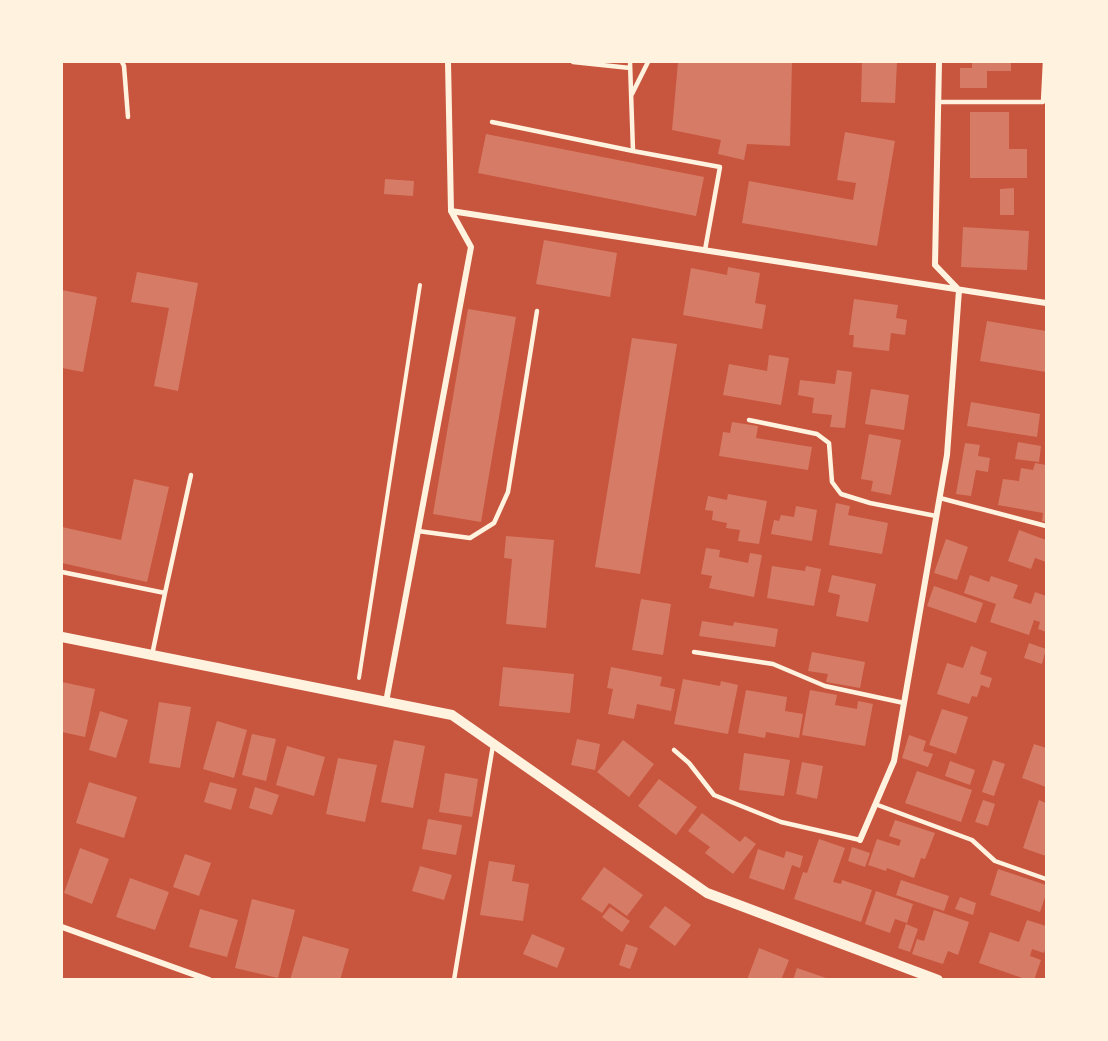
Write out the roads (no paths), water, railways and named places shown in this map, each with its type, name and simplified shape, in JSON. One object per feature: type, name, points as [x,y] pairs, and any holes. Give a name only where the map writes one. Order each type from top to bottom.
[{"type":"street","points":[[386,702],[471,247],[451,211],[448,62]]},
{"type":"street","points":[[860,840],[894,761],[947,455],[959,290],[935,266],[939,62]]},
{"type":"street","points":[[451,211],[1047,303]]},
{"type":"street","points":[[62,637],[452,715],[707,893],[938,980]]},
{"type":"street","points":[[62,927],[208,980]]},
{"type":"lane","points":[[122,62],[128,117]]},
{"type":"lane","points":[[573,62],[630,68]]},
{"type":"lane","points":[[630,62],[633,151]]},
{"type":"lane","points":[[631,96],[648,62]]},
{"type":"lane","points":[[938,102],[1045,102],[1045,62]]},
{"type":"lane","points":[[492,122],[720,167],[705,250]]},
{"type":"lane","points":[[418,531],[470,538],[494,523],[508,492],[537,311]]},
{"type":"lane","points":[[749,420],[817,434],[829,443],[832,482],[841,494],[870,503],[936,516]]},
{"type":"lane","points":[[152,655],[191,475]]},
{"type":"lane","points":[[940,498],[1047,526]]},
{"type":"lane","points":[[62,572],[165,593]]},
{"type":"lane","points":[[694,652],[773,664],[825,686],[904,703]]},
{"type":"lane","points":[[454,980],[493,744]]},
{"type":"lane","points":[[674,750],[689,763],[714,795],[781,822],[860,840]]},
{"type":"lane","points":[[875,804],[972,840],[995,861],[1047,879]]}]
